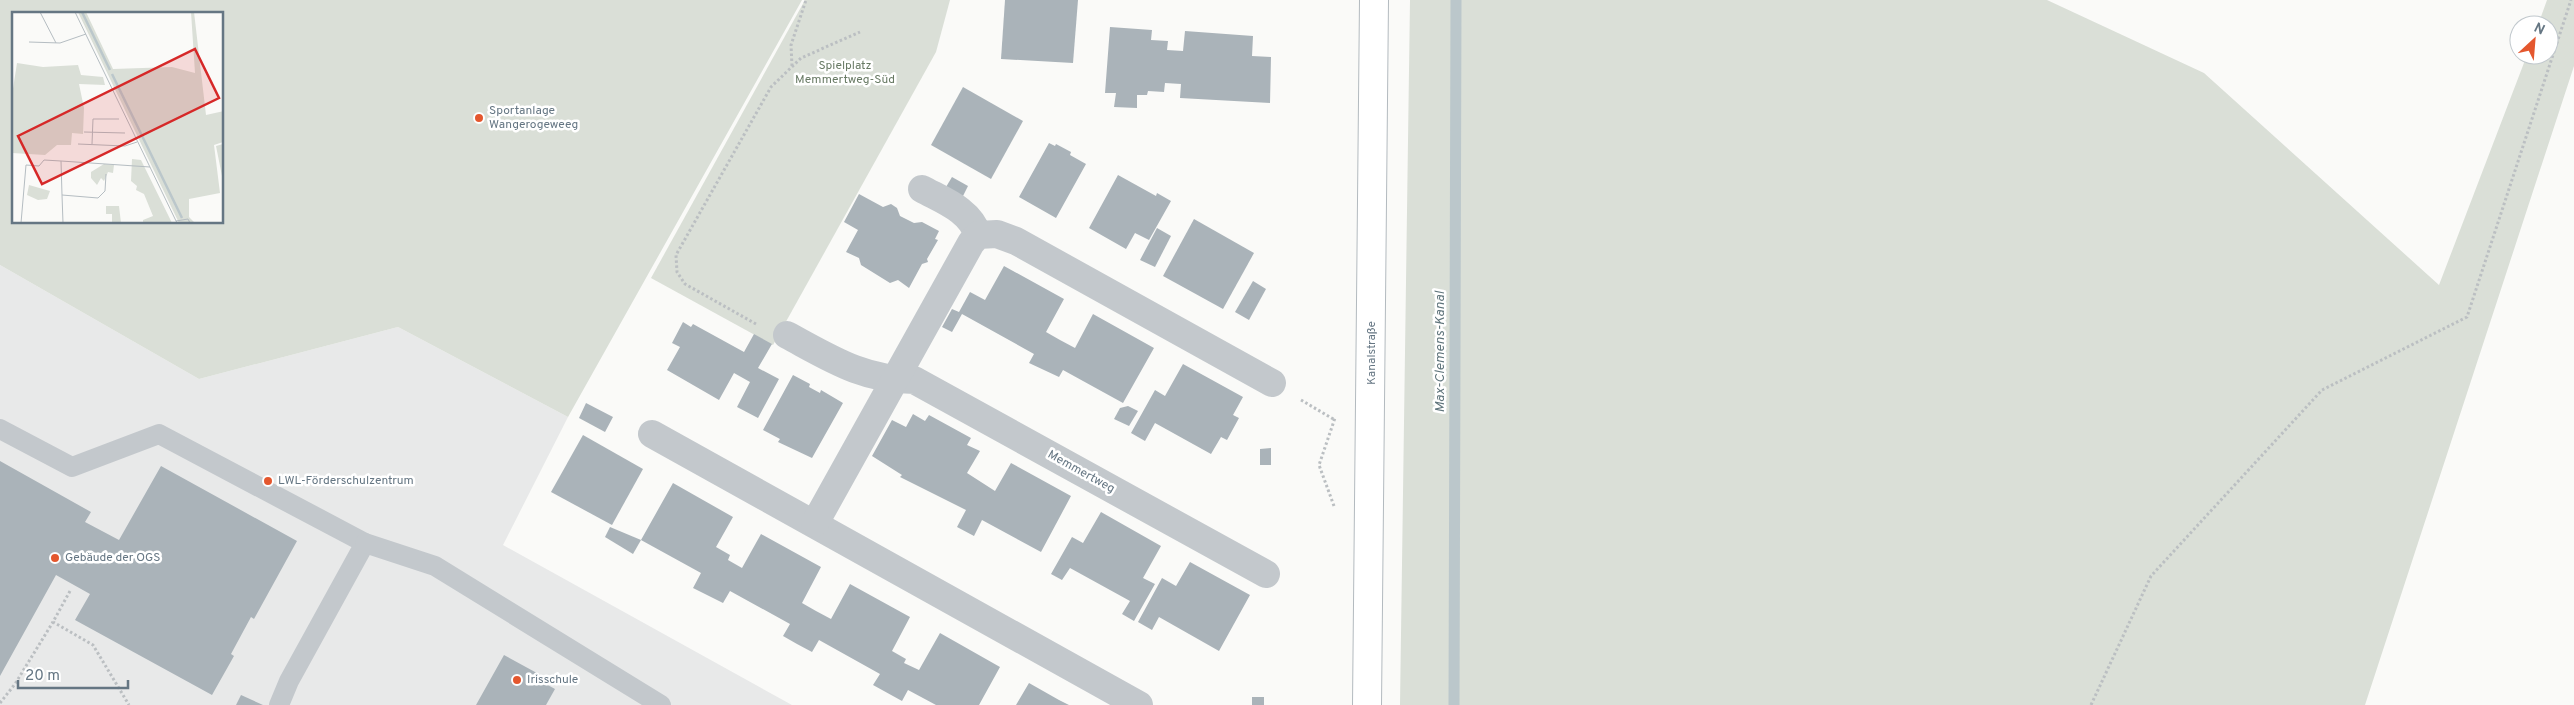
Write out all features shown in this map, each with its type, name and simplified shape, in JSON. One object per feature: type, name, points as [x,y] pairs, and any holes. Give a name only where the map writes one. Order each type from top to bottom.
[{"type":"main road","name":"Kanalstraße","points":[[1367,705],[1374,0]]},
{"type":"street","points":[[922,189],[964,212],[974,222],[978,235]]},
{"type":"street","points":[[815,523],[971,243],[978,235],[997,234],[1016,241],[1272,383]]},
{"type":"street","name":"Memmertweg","points":[[787,335],[850,369],[895,380],[914,380],[1266,574]]},
{"type":"street","points":[[652,434],[1139,705]]},
{"type":"lane","points":[[0,429],[72,467],[159,434],[365,543],[435,566],[661,705]]},
{"type":"lane","points":[[279,705],[289,681],[365,543]]},
{"type":"path","points":[[792,66],[791,44],[806,0]]},
{"type":"path","points":[[2091,705],[2151,576],[2322,390],[2467,317],[2571,0]]},
{"type":"path","points":[[787,335],[769,331],[685,284],[677,272],[676,255],[771,87],[801,58],[860,32]]},
{"type":"path","points":[[1272,383],[1335,420]]},
{"type":"path","points":[[0,703],[15,684],[70,591]]},
{"type":"path","points":[[53,622],[93,645],[129,705]]},
{"type":"shaded area","name":"LWL-Förderschulzentrum","points":[[0,265],[199,379],[398,327],[568,417],[503,545],[792,705],[0,705]]},
{"type":"green space","name":"Sportanlage Wangerogeweeg","points":[[0,0],[802,0],[568,417],[398,327],[199,379],[0,265]]},
{"type":"green space","name":"Spielplatz Memmertweg-Süd","points":[[805,0],[950,0],[936,52],[773,345],[651,278]]},
{"type":"green space","points":[[1410,0],[2047,0],[2204,73],[2439,285],[2523,65],[2559,65],[2559,15],[2542,15],[2547,0],[2574,0],[2574,66],[2365,705],[1400,705]]},
{"type":"building","points":[[1005,0],[1078,0],[1073,63],[1001,59]]},
{"type":"building","points":[[1110,27],[1152,30],[1151,40],[1168,41],[1167,50],[1183,51],[1185,31],[1253,36],[1252,56],[1271,57],[1270,103],[1180,98],[1181,84],[1165,83],[1164,92],[1148,91],[1147,95],[1137,95],[1137,108],[1114,107],[1116,93],[1105,93]]},
{"type":"building","points":[[963,87],[1023,121],[991,179],[931,145]]},
{"type":"building","points":[[1049,143],[1055,146],[1056,144],[1071,152],[1070,155],[1086,164],[1056,218],[1019,197]]},
{"type":"building","points":[[1118,175],[1156,196],[1157,193],[1171,201],[1149,240],[1135,233],[1126,249],[1089,228]]},
{"type":"building","points":[[952,177],[968,186],[960,202],[943,192]]},
{"type":"building","points":[[859,194],[883,207],[891,204],[897,208],[900,216],[914,223],[922,222],[939,231],[935,239],[938,240],[927,259],[928,262],[922,264],[909,288],[898,280],[890,283],[861,265],[859,258],[846,252],[858,230],[844,222]]},
{"type":"building","points":[[1194,219],[1254,253],[1223,309],[1163,276]]},
{"type":"building","points":[[1157,228],[1171,236],[1155,267],[1140,260]]},
{"type":"building","points":[[1004,266],[1064,299],[1046,332],[1060,340],[1075,348],[1093,314],[1154,348],[1123,403],[1063,370],[1059,377],[1029,363],[1034,354],[962,314],[952,332],[942,327],[952,309],[959,312],[970,292],[985,300]]},
{"type":"building","points":[[1253,281],[1266,289],[1249,320],[1235,312]]},
{"type":"building","points":[[683,322],[691,327],[693,324],[744,352],[754,334],[772,344],[758,368],[779,379],[758,418],[737,407],[750,382],[734,373],[719,400],[667,370],[680,347],[672,343]]},
{"type":"building","points":[[1183,364],[1243,397],[1233,415],[1239,418],[1227,440],[1221,437],[1211,454],[1155,423],[1145,441],[1131,433],[1155,390],[1165,396]]},
{"type":"building","points":[[793,375],[810,384],[809,387],[820,393],[821,390],[843,403],[812,458],[778,442],[780,439],[763,430]]},
{"type":"building","points":[[586,403],[613,417],[605,432],[579,418]]},
{"type":"building","points":[[1128,406],[1138,411],[1129,426],[1114,419],[1120,408]]},
{"type":"building","points":[[913,414],[925,421],[929,415],[971,438],[967,445],[980,451],[967,473],[995,491],[1011,463],[1071,496],[1041,552],[982,520],[974,536],[957,527],[966,510],[900,477],[902,475],[872,456],[892,420],[906,427]]},
{"type":"building","points":[[583,435],[643,469],[612,525],[551,492]]},
{"type":"building","points":[[1271,448],[1271,465],[1260,465],[1260,449]]},
{"type":"building","points":[[0,461],[91,512],[85,522],[119,540],[161,466],[297,541],[254,619],[251,617],[231,654],[234,656],[212,695],[75,620],[90,594],[56,575],[0,676]]},
{"type":"building","points":[[673,483],[733,517],[716,547],[730,555],[728,560],[742,568],[761,534],[821,567],[802,603],[816,611],[831,619],[850,584],[910,617],[892,651],[906,659],[904,663],[919,670],[940,633],[1000,667],[979,705],[936,705],[908,690],[902,701],[873,685],[880,674],[819,640],[812,652],[797,644],[783,636],[790,624],[730,591],[723,603],[693,588],[701,573],[641,540]]},
{"type":"building","points":[[1101,512],[1161,546],[1143,578],[1155,584],[1134,621],[1122,614],[1130,601],[1070,568],[1062,580],[1051,574],[1072,537],[1083,543]]},
{"type":"building","points":[[610,527],[641,540],[633,554],[605,537]]},
{"type":"building","points":[[1190,562],[1250,595],[1219,651],[1159,617],[1152,630],[1138,622],[1162,578],[1176,586]]},
{"type":"building","name":"Irisschule","points":[[504,655],[546,678],[544,683],[555,689],[546,705],[476,705]]},
{"type":"building","points":[[1029,683],[1059,700],[1069,705],[1016,705]]},
{"type":"building","points":[[241,695],[263,705],[236,705]]},
{"type":"building","points":[[1252,697],[1264,697],[1264,705],[1252,705]]},
{"type":"waterway","name":"Max-Clemens-Kanal","points":[[1454,705],[1456,0]]},
{"type":"place","name":"Sportanlage Wangerogeweeg","points":[[479,118]]},
{"type":"place","name":"LWL-Förderschulzentrum","points":[[268,481]]},
{"type":"place","name":"Gebäude der OGS","points":[[55,558]]},
{"type":"place","name":"Irisschule","points":[[517,680]]}]
